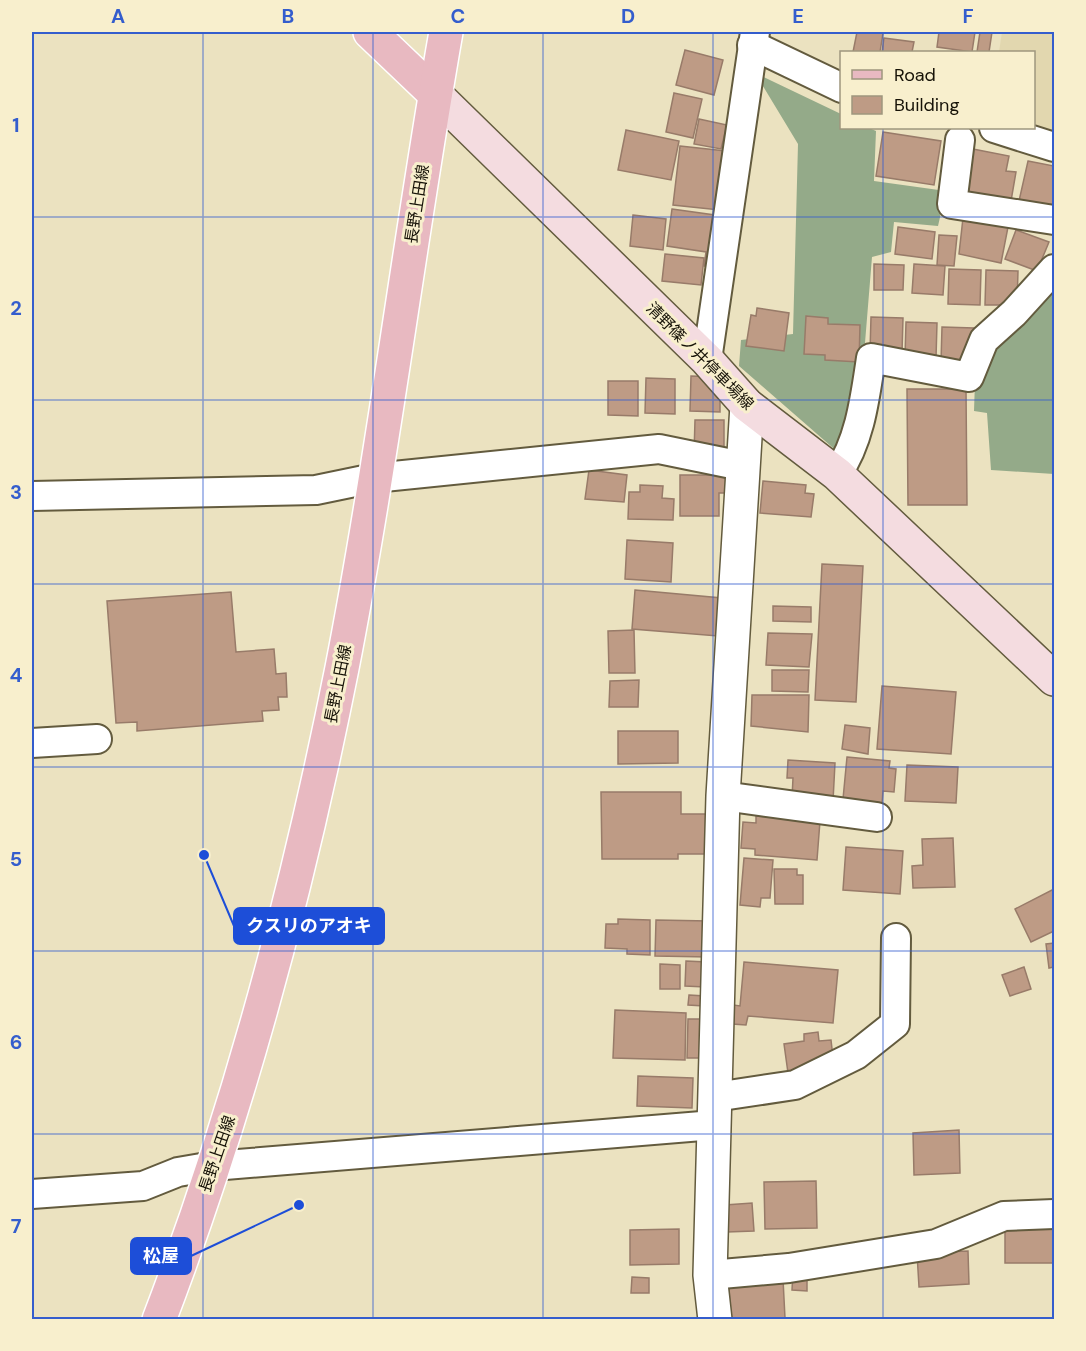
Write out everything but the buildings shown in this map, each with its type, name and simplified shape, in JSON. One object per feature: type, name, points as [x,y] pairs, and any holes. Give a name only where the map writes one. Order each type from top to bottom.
[{"type":"main road","points":[[370,32],[435,94]]},
{"type":"main road","name":"長野上田線","points":[[159,1320],[237,1094],[295,883],[342,666],[446,32]]},
{"type":"main road","name":"清野篠ノ井停車場線","points":[[435,94],[707,360],[747,405],[837,474],[1054,679]]},
{"type":"street","points":[[707,360],[754,38],[840,87]]},
{"type":"street","points":[[997,129],[1054,147]]},
{"type":"street","points":[[960,140],[952,204],[1054,220]]},
{"type":"street","points":[[837,474],[848,458],[864,404],[871,358],[969,377],[984,340],[1014,313],[1054,269]]},
{"type":"street","points":[[715,1320],[710,1275],[723,796],[747,405]]},
{"type":"street","points":[[32,496],[316,490],[374,478],[659,449],[742,466]]},
{"type":"street","points":[[32,743],[97,739]]},
{"type":"street","points":[[723,796],[877,817]]},
{"type":"street","points":[[32,1194],[143,1186],[178,1172],[213,1166],[714,1111],[795,1085],[856,1055],[895,1024],[896,938]]},
{"type":"street","points":[[710,1275],[789,1268],[936,1244],[1004,1216],[1054,1214]]},
{"type":"shaded area","points":[[1002,32],[1054,32],[1054,137],[1035,128],[1035,51],[999,51]]},
{"type":"green space","points":[[755,73],[840,114],[840,129],[876,131],[874,181],[946,191],[938,226],[894,222],[891,252],[872,257],[864,355],[840,454],[739,366],[741,340],[793,334],[798,144]]},
{"type":"green space","points":[[1054,282],[1054,474],[991,470],[987,413],[974,411],[975,381],[990,344]]},
{"type":"place","name":"クスリのアオキ","points":[[204,855]]},
{"type":"place","name":"松屋","points":[[299,1205]]}]
